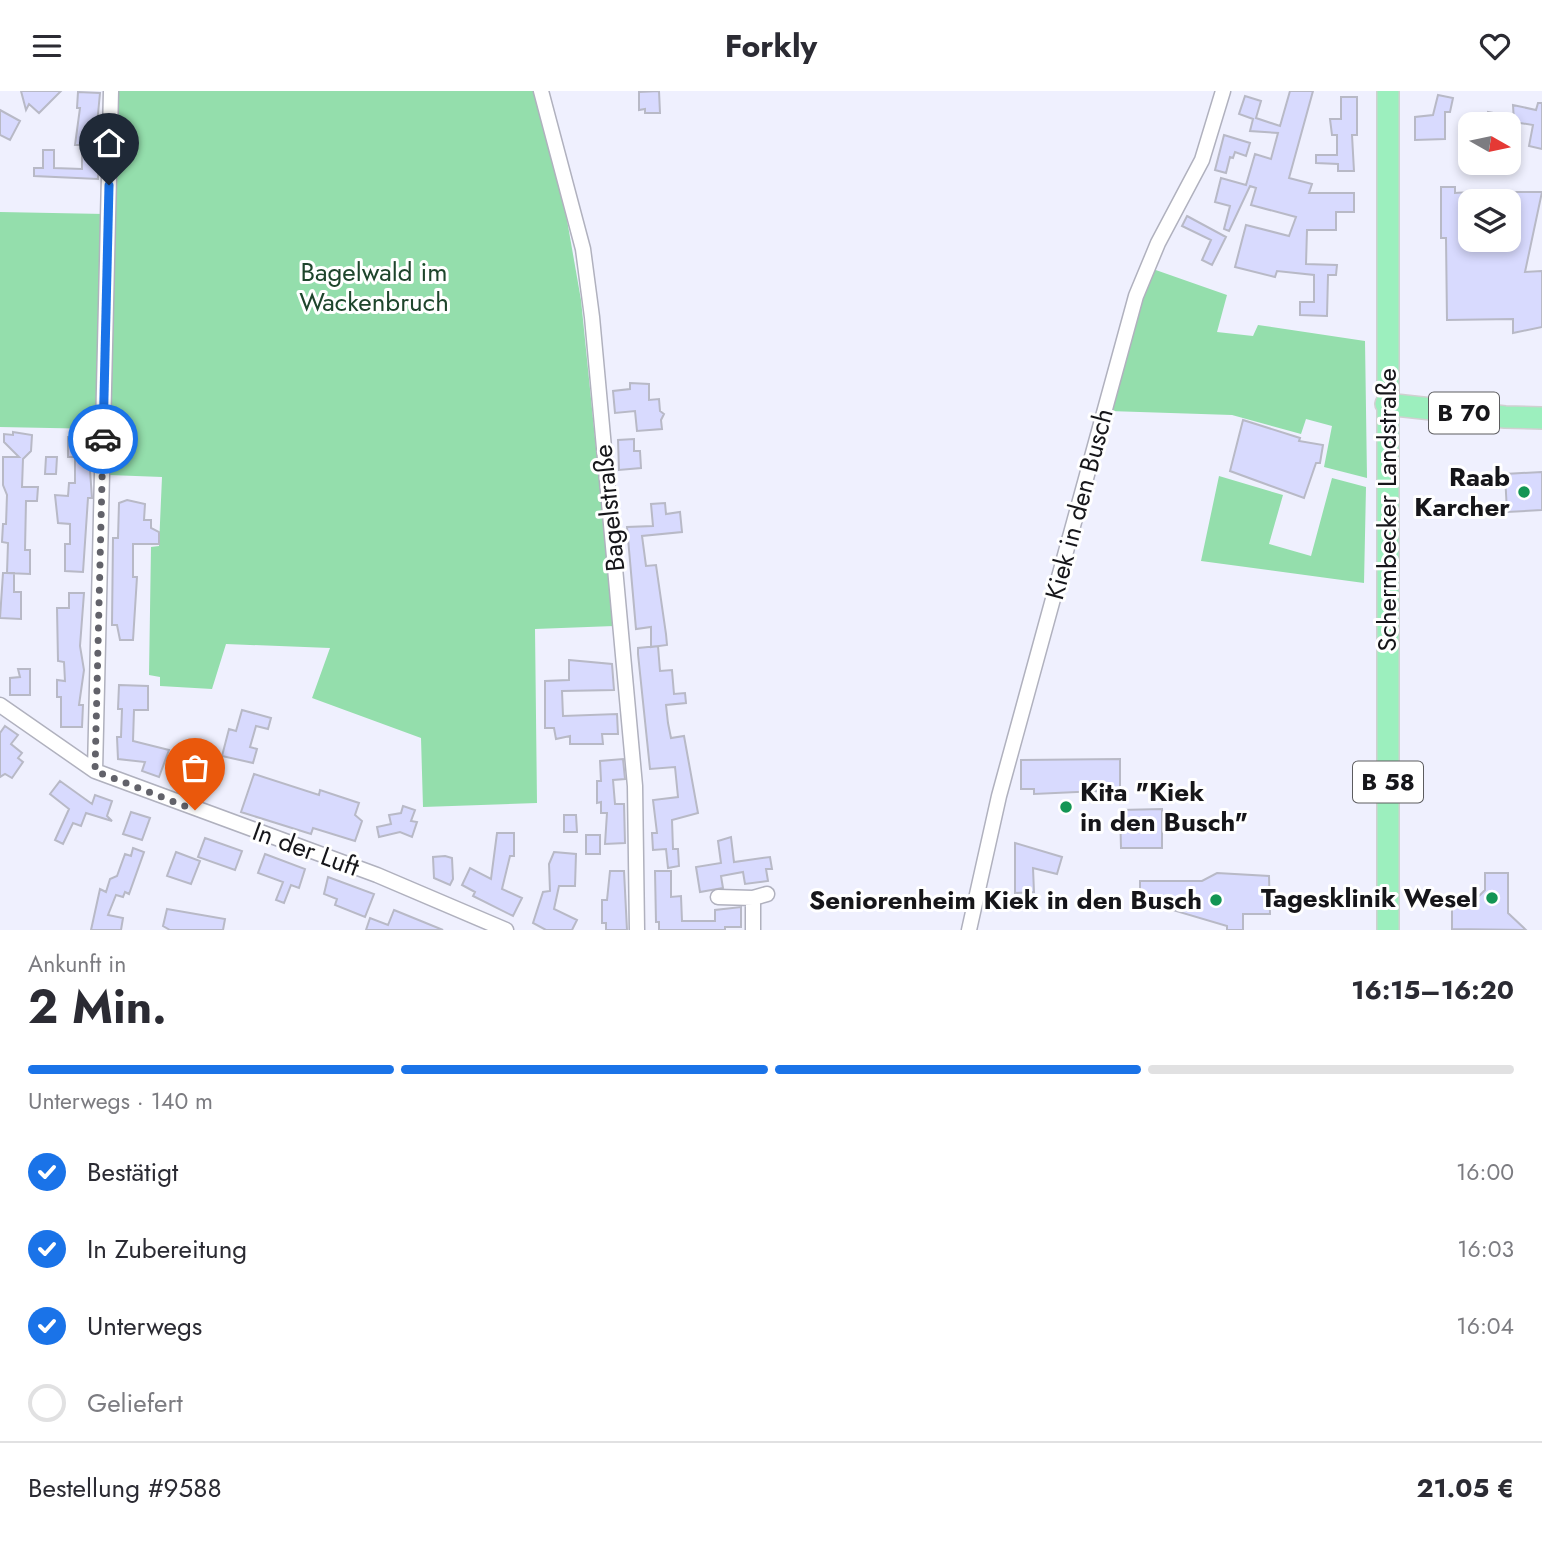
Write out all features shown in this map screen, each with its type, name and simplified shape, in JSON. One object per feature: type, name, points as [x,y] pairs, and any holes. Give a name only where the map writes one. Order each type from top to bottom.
[{"type":"main road","name":"Schermbecker Landstraße","points":[[1388,91],[1388,930]]},
{"type":"main road","name":"B 70","points":[[1386,404],[1505,417],[1542,418]]},
{"type":"street","points":[[95,771],[111,91]]},
{"type":"street","name":"Bagelstraße","points":[[541,91],[583,249],[592,317],[629,703],[635,786],[637,930]]},
{"type":"street","name":"Kiek in den Busch","points":[[969,930],[999,796],[1136,296],[1158,243],[1202,160],[1223,91]]},
{"type":"street","name":"In der Luft","points":[[0,705],[95,771],[377,874],[506,930]]},
{"type":"street","points":[[718,897],[760,896],[753,930]]},
{"type":"green space","name":"Bagelwald im Wackenbruch","points":[[113,91],[535,91],[567,220],[581,300],[614,626],[535,629],[537,803],[423,807],[421,738],[312,698],[330,648],[226,644],[212,689],[160,686],[160,677],[149,675],[151,547],[159,546],[162,477],[109,475]]},
{"type":"green space","points":[[0,212],[105,214],[100,429],[0,427]]},
{"type":"green space","points":[[1150,268],[1227,295],[1217,332],[1253,336],[1258,325],[1365,341],[1367,478],[1324,467],[1332,426],[1306,419],[1301,434],[1232,415],[1109,411]]},
{"type":"green space","points":[[1219,476],[1283,495],[1269,544],[1311,556],[1332,478],[1366,487],[1364,583],[1201,561]]},
{"type":"building","points":[[21,91],[61,91],[39,113],[29,104],[26,110]]},
{"type":"building","points":[[659,91],[660,113],[645,113],[645,109],[639,110],[639,92]]},
{"type":"building","points":[[1290,91],[1313,91],[1289,178],[1312,184],[1309,193],[1354,193],[1354,212],[1336,212],[1336,230],[1307,230],[1306,264],[1337,265],[1336,275],[1328,275],[1327,316],[1300,315],[1300,302],[1314,302],[1314,275],[1277,271],[1275,277],[1235,267],[1246,225],[1289,236],[1296,217],[1251,205],[1256,188],[1250,186],[1229,231],[1224,229],[1230,206],[1215,202],[1221,178],[1246,185],[1255,154],[1271,159],[1278,133],[1250,131],[1253,119],[1239,114],[1245,96],[1261,101],[1256,118],[1280,126]]},
{"type":"building","points":[[78,92],[100,93],[94,156],[99,156],[98,179],[34,176],[34,168],[43,168],[43,150],[54,150],[54,168],[82,169],[82,145],[75,145],[80,108],[77,108]]},
{"type":"building","points":[[1438,95],[1453,98],[1450,112],[1445,112],[1445,139],[1415,140],[1415,117],[1433,115]]},
{"type":"building","points":[[1341,97],[1357,97],[1357,135],[1352,135],[1354,171],[1338,171],[1338,164],[1316,163],[1316,155],[1337,155],[1337,135],[1332,135],[1330,119],[1341,119]]},
{"type":"building","points":[[1538,103],[1542,103],[1542,149],[1529,146],[1533,125],[1521,123],[1521,112],[1513,112],[1513,105],[1536,110]]},
{"type":"building","points":[[0,110],[20,121],[10,140],[0,135]]},
{"type":"building","points":[[1224,135],[1250,143],[1246,156],[1235,152],[1233,158],[1230,157],[1226,173],[1215,170]]},
{"type":"building","points":[[1441,187],[1455,187],[1455,193],[1458,193],[1458,252],[1521,252],[1521,192],[1542,192],[1525,272],[1542,271],[1542,327],[1513,333],[1513,319],[1447,320],[1446,238],[1441,238]]},
{"type":"building","points":[[1187,216],[1226,237],[1212,265],[1202,260],[1211,240],[1182,226]]},
{"type":"building","points":[[630,383],[649,384],[649,400],[659,399],[660,411],[664,414],[661,420],[662,429],[637,431],[635,411],[615,413],[613,391],[630,389]]},
{"type":"building","points":[[1243,420],[1300,438],[1299,441],[1323,445],[1320,463],[1316,463],[1304,498],[1230,471]]},
{"type":"building","points":[[88,430],[93,430],[89,456],[92,498],[88,498],[83,572],[65,571],[65,544],[70,544],[70,524],[58,523],[55,495],[68,496],[69,483],[75,483],[75,457],[68,457],[68,437],[88,438]]},
{"type":"building","points":[[13,432],[32,435],[31,451],[23,459],[22,487],[38,487],[37,501],[26,501],[25,550],[30,550],[30,574],[7,573],[8,543],[2,542],[7,495],[3,485],[3,457],[19,457],[4,442],[4,434],[13,435]]},
{"type":"building","points":[[634,439],[634,451],[640,451],[641,468],[619,470],[618,440]]},
{"type":"building","points":[[46,457],[57,457],[56,474],[45,474]]},
{"type":"building","name":"Raab Karcher","points":[[1542,472],[1542,510],[1507,512],[1505,474]]},
{"type":"building","points":[[127,500],[145,504],[144,520],[151,520],[151,528],[159,532],[159,544],[133,544],[133,577],[137,577],[133,640],[120,640],[117,625],[112,625],[113,538],[118,538],[119,503]]},
{"type":"building","points":[[665,503],[666,514],[680,512],[682,532],[642,536],[646,566],[656,565],[667,645],[651,647],[651,627],[636,629],[627,527],[653,526],[651,504]]},
{"type":"building","points":[[3,573],[14,573],[14,592],[21,592],[21,619],[0,618]]},
{"type":"building","points":[[69,593],[84,593],[80,646],[84,670],[79,705],[83,705],[82,727],[61,727],[61,697],[57,697],[57,680],[65,681],[64,662],[58,661],[57,608],[69,608]]},
{"type":"building","points":[[658,646],[660,671],[672,670],[674,694],[685,693],[686,703],[666,705],[671,738],[684,736],[698,813],[672,820],[673,849],[678,849],[679,866],[668,868],[666,849],[653,850],[652,833],[657,833],[653,800],[678,797],[675,767],[650,769],[638,654],[638,648]]},
{"type":"building","points":[[569,660],[612,664],[614,690],[562,691],[563,716],[617,714],[618,734],[602,734],[603,744],[570,744],[570,736],[556,739],[554,728],[545,728],[545,681],[569,680]]},
{"type":"building","points":[[18,669],[30,669],[30,695],[10,695],[10,678],[20,677]]},
{"type":"building","points":[[119,685],[148,686],[148,710],[134,710],[133,741],[169,750],[159,777],[142,771],[145,762],[118,759],[117,737],[121,737],[122,709],[118,709]]},
{"type":"building","points":[[242,710],[271,718],[268,729],[256,726],[250,747],[257,749],[253,763],[222,756],[229,729],[236,731]]},
{"type":"building","points":[[5,726],[18,735],[11,744],[22,753],[18,758],[23,762],[12,778],[5,774],[0,777],[0,733]]},
{"type":"building","points":[[197,759],[212,764],[199,798],[179,791],[184,776],[190,778]]},
{"type":"building","points":[[623,759],[625,779],[613,780],[615,804],[624,804],[625,843],[605,844],[607,813],[601,813],[601,802],[597,803],[597,781],[601,781],[600,761]]},
{"type":"building","points":[[1120,759],[1120,790],[1034,794],[1034,789],[1021,789],[1021,760]]},
{"type":"building","points":[[254,774],[319,795],[320,790],[359,803],[355,815],[362,821],[355,841],[313,828],[311,834],[241,812]]},
{"type":"building","points":[[60,781],[92,804],[95,795],[112,801],[107,816],[112,821],[86,813],[81,826],[73,823],[63,844],[55,840],[69,809],[50,794]]},
{"type":"building","points":[[403,806],[415,810],[411,821],[417,822],[412,837],[400,832],[379,837],[377,827],[391,824],[389,815],[401,813]]},
{"type":"building","points":[[1162,809],[1162,848],[1121,848],[1120,810]]},
{"type":"building","points":[[131,812],[150,818],[142,840],[123,834]]},
{"type":"building","points":[[564,815],[576,815],[577,832],[564,832]]},
{"type":"building","points":[[497,833],[514,833],[514,856],[510,856],[502,889],[522,898],[513,916],[473,896],[475,892],[462,885],[470,868],[491,879]]},
{"type":"building","points":[[586,835],[600,835],[600,854],[586,854]]},
{"type":"building","points":[[731,837],[734,862],[770,857],[772,869],[766,869],[768,881],[745,884],[743,872],[721,876],[723,888],[700,892],[696,867],[721,863],[718,841]]},
{"type":"building","points":[[205,838],[242,851],[235,870],[198,857]]},
{"type":"building","points":[[1015,843],[1062,857],[1057,874],[1033,868],[1034,892],[1015,893]]},
{"type":"building","points":[[133,848],[144,852],[129,894],[125,892],[123,897],[116,895],[108,915],[123,918],[121,930],[91,930],[100,889],[106,892],[110,879],[117,876],[125,854],[131,856]]},
{"type":"building","points":[[176,852],[200,861],[191,884],[167,876]]},
{"type":"building","points":[[554,852],[576,854],[575,886],[559,886],[554,909],[577,920],[572,930],[546,930],[533,923],[543,892],[550,891],[549,864]]},
{"type":"building","points":[[265,854],[305,869],[299,888],[291,885],[284,903],[276,900],[283,882],[258,873]]},
{"type":"building","points":[[433,857],[452,858],[453,879],[450,885],[434,878]]},
{"type":"building","points":[[610,871],[624,871],[627,930],[606,930],[606,923],[602,923],[602,900],[607,900]]},
{"type":"building","points":[[655,871],[671,871],[671,897],[681,896],[682,921],[715,921],[715,910],[741,907],[741,927],[725,927],[725,930],[659,930],[659,922],[656,922]]},
{"type":"building","name":"Seniorenheim Kiek in den Busch","points":[[1217,873],[1269,876],[1270,914],[1243,914],[1243,930],[1227,930],[1227,926],[1169,909],[1171,905],[1163,902],[1163,897],[1133,897],[1140,890],[1140,881],[1202,881]]},
{"type":"building","name":"Tagesklinik Wesel","points":[[1485,873],[1508,873],[1508,913],[1526,930],[1452,929],[1452,906],[1469,906],[1485,890]]},
{"type":"building","points":[[328,877],[374,894],[365,917],[335,905],[337,899],[324,894]]},
{"type":"building","points":[[167,909],[225,919],[223,930],[170,930],[163,926]]},
{"type":"building","points":[[394,910],[443,930],[366,930],[370,918],[388,925]]},
{"type":"way so far","points":[[103,439],[95,771],[195,810]]},
{"type":"place","name":"Raab Karcher","points":[[1524,492]]},
{"type":"place","name":"Kita \"Kiek in den Busch\"","points":[[1066,807]]},
{"type":"place","name":"Tagesklinik Wesel","points":[[1492,898]]},
{"type":"place","name":"Seniorenheim Kiek in den Busch","points":[[1216,900]]},
{"type":"route","points":[[103,439],[109,185]]}]
